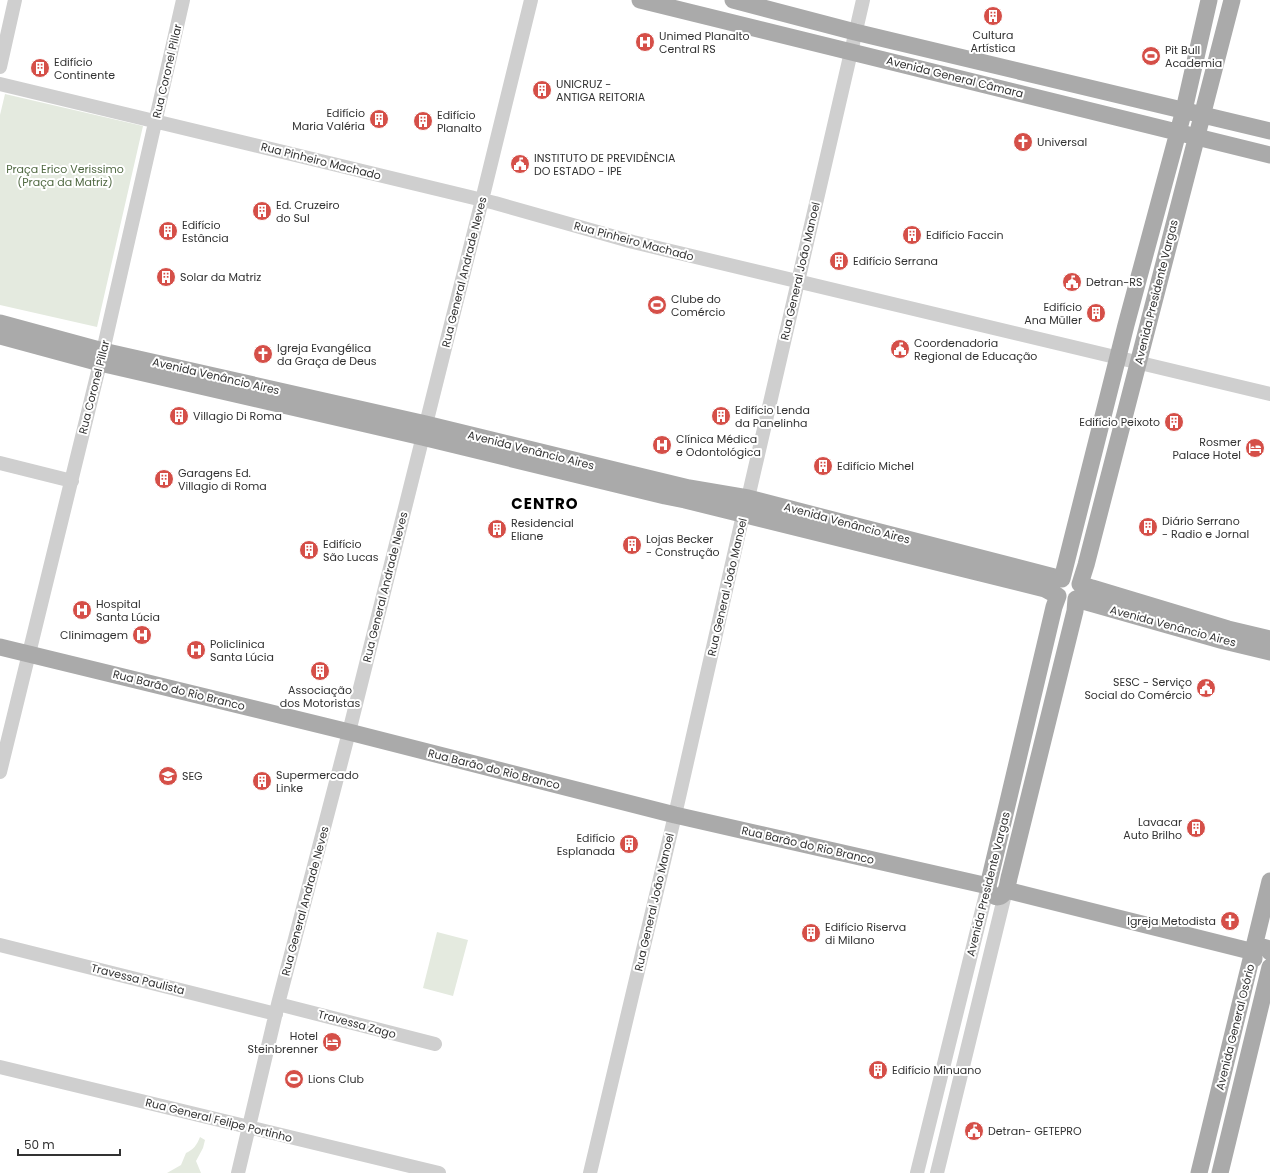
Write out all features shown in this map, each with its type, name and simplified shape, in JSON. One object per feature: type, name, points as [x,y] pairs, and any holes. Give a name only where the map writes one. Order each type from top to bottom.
[{"type":"main road","name":"Avenida General Câmara","points":[[640,0],[1270,154]]},
{"type":"main road","name":"Avenida General Câmara","points":[[733,0],[855,32],[1270,131]]},
{"type":"main road","name":"Avenida Presidente Vargas","points":[[988,886],[1060,587],[1177,131],[1184,110],[1209,0]]},
{"type":"main road","name":"Avenida Presidente Vargas","points":[[1006,890],[1075,611],[1078,591],[1232,0]]},
{"type":"main road","name":"Avenida Venâncio Aires","points":[[0,323],[102,357]]},
{"type":"main road","name":"Avenida Venâncio Aires","points":[[0,336],[102,357],[424,431],[687,494],[743,515],[1045,589],[1060,587]]},
{"type":"main road","name":"Avenida Venâncio Aires","points":[[687,494],[748,498],[801,511],[1060,587]]},
{"type":"main road","points":[[798,528],[801,511]]},
{"type":"main road","name":"Avenida Venâncio Aires","points":[[1060,587],[1065,577],[1076,579],[1078,591],[1226,635],[1270,652]]},
{"type":"main road","name":"Avenida Venâncio Aires","points":[[1226,635],[1270,639]]},
{"type":"main road","name":"Rua Barão do Rio Branco","points":[[0,647],[349,732],[675,815],[988,886],[992,896],[998,897],[1003,895],[1006,890],[1262,952],[1255,960],[1261,963],[1267,962],[1270,959]]},
{"type":"main road","name":"Avenida General Osório","points":[[1199,1173],[1262,952],[1270,881]]},
{"type":"main road","name":"Avenida General Osório","points":[[1220,1173],[1270,967]]},
{"type":"street","points":[[0,67],[15,0]]},
{"type":"street","name":"Rua Coronel Pillar","points":[[0,772],[102,357],[183,0]]},
{"type":"street","name":"Rua General Andrade Neves","points":[[238,1173],[250,1128],[277,1009],[349,732],[531,0]]},
{"type":"street","name":"Rua General João Manoel","points":[[590,1173],[675,815],[863,0]]},
{"type":"street","name":"Rua Pinheiro Machado","points":[[0,84],[155,120],[482,200],[633,242],[1270,394]]},
{"type":"street","points":[[0,463],[72,480]]},
{"type":"street","name":"Avenida Presidente Vargas","points":[[917,1173],[988,886]]},
{"type":"street","name":"Avenida Presidente Vargas","points":[[937,1173],[1006,890]]},
{"type":"street","name":"Travessa Paulista","points":[[0,945],[277,1009]]},
{"type":"street","name":"Travessa Zago","points":[[277,1009],[435,1044]]},
{"type":"street","name":"Rua General Felipe Portinho","points":[[0,1067],[439,1173]]},
{"type":"green space","name":"Praça Erico Verissimo (Praça da Matriz)","points":[[5,94],[143,126],[97,327],[0,305],[0,115]]},
{"type":"green space","points":[[437,932],[468,940],[453,996],[423,988]]},
{"type":"green space","points":[[200,1137],[205,1140],[203,1148],[196,1161],[201,1173],[167,1173],[181,1165],[186,1153],[194,1147]]},
{"type":"place","name":"Cultura Artística","points":[[993,16]]},
{"type":"place","name":"Unimed Planalto Central RS","points":[[645,42]]},
{"type":"place","name":"Pit Bull Academia","points":[[1151,56]]},
{"type":"place","name":"Edifício Continente","points":[[40,68]]},
{"type":"place","name":"UNICRUZ - ANTIGA REITORIA","points":[[542,90]]},
{"type":"place","name":"Edifício Maria Valéria","points":[[379,119]]},
{"type":"place","name":"Edifício Planalto","points":[[423,121]]},
{"type":"place","name":"Universal","points":[[1023,142]]},
{"type":"place","name":"INSTITUTO DE PREVIDÊNCIA DO ESTADO - IPE","points":[[520,164]]},
{"type":"place","name":"Ed. Cruzeiro do Sul","points":[[262,211]]},
{"type":"place","name":"Edifício Estância","points":[[168,231]]},
{"type":"place","name":"Edifício Faccin","points":[[912,235]]},
{"type":"place","name":"Edifício Serrana","points":[[839,261]]},
{"type":"place","name":"Solar da Matriz","points":[[166,277]]},
{"type":"place","name":"Detran-RS","points":[[1072,282]]},
{"type":"place","name":"Clube do Comércio","points":[[657,305]]},
{"type":"place","name":"Edifício Ana Müller","points":[[1096,313]]},
{"type":"place","name":"Coordenadoria Regional de Educação","points":[[900,349]]},
{"type":"place","name":"Igreja Evangélica da Graça de Deus","points":[[263,354]]},
{"type":"place","name":"Villagio Di Roma","points":[[179,416]]},
{"type":"place","name":"Edifício Lenda da Panelinha","points":[[721,416]]},
{"type":"place","name":"Edifício Peixoto","points":[[1174,422]]},
{"type":"place","name":"Clínica Médica e Odontológica","points":[[662,445]]},
{"type":"place","name":"Rosmer Palace Hotel","points":[[1255,448]]},
{"type":"place","name":"Edifício Michel","points":[[823,466]]},
{"type":"place","name":"Garagens Ed. Villagio di Roma","points":[[164,479]]},
{"type":"place","name":"Diário Serrano - Radio e Jornal","points":[[1148,527]]},
{"type":"place","name":"Residencial Eliane","points":[[497,529]]},
{"type":"place","name":"Lojas Becker - Construção","points":[[632,545]]},
{"type":"place","name":"Edifício São Lucas","points":[[309,550]]},
{"type":"place","name":"Hospital Santa Lúcia","points":[[82,610]]},
{"type":"place","name":"Clinimagem","points":[[142,635]]},
{"type":"place","name":"Policlinica Santa Lúcia","points":[[196,650]]},
{"type":"place","name":"Associação dos Motoristas","points":[[320,671]]},
{"type":"place","name":"SESC - Serviço Social do Comércio","points":[[1206,688]]},
{"type":"place","name":"SEG","points":[[168,776]]},
{"type":"place","name":"Supermercado Linke","points":[[262,781]]},
{"type":"place","name":"Lavacar Auto Brilho","points":[[1196,828]]},
{"type":"place","name":"Edifício Esplanada","points":[[629,844]]},
{"type":"place","name":"Igreja Metodista","points":[[1230,921]]},
{"type":"place","name":"Edifício Riserva di Milano","points":[[811,933]]},
{"type":"place","name":"Hotel Steinbrenner","points":[[332,1042]]},
{"type":"place","name":"Edifício Minuano","points":[[878,1070]]},
{"type":"place","name":"Lions Club","points":[[294,1079]]},
{"type":"place","name":"Detran- GETEPRO","points":[[974,1131]]},
{"type":"district","name":"CENTRO","points":[[545,503]]}]
